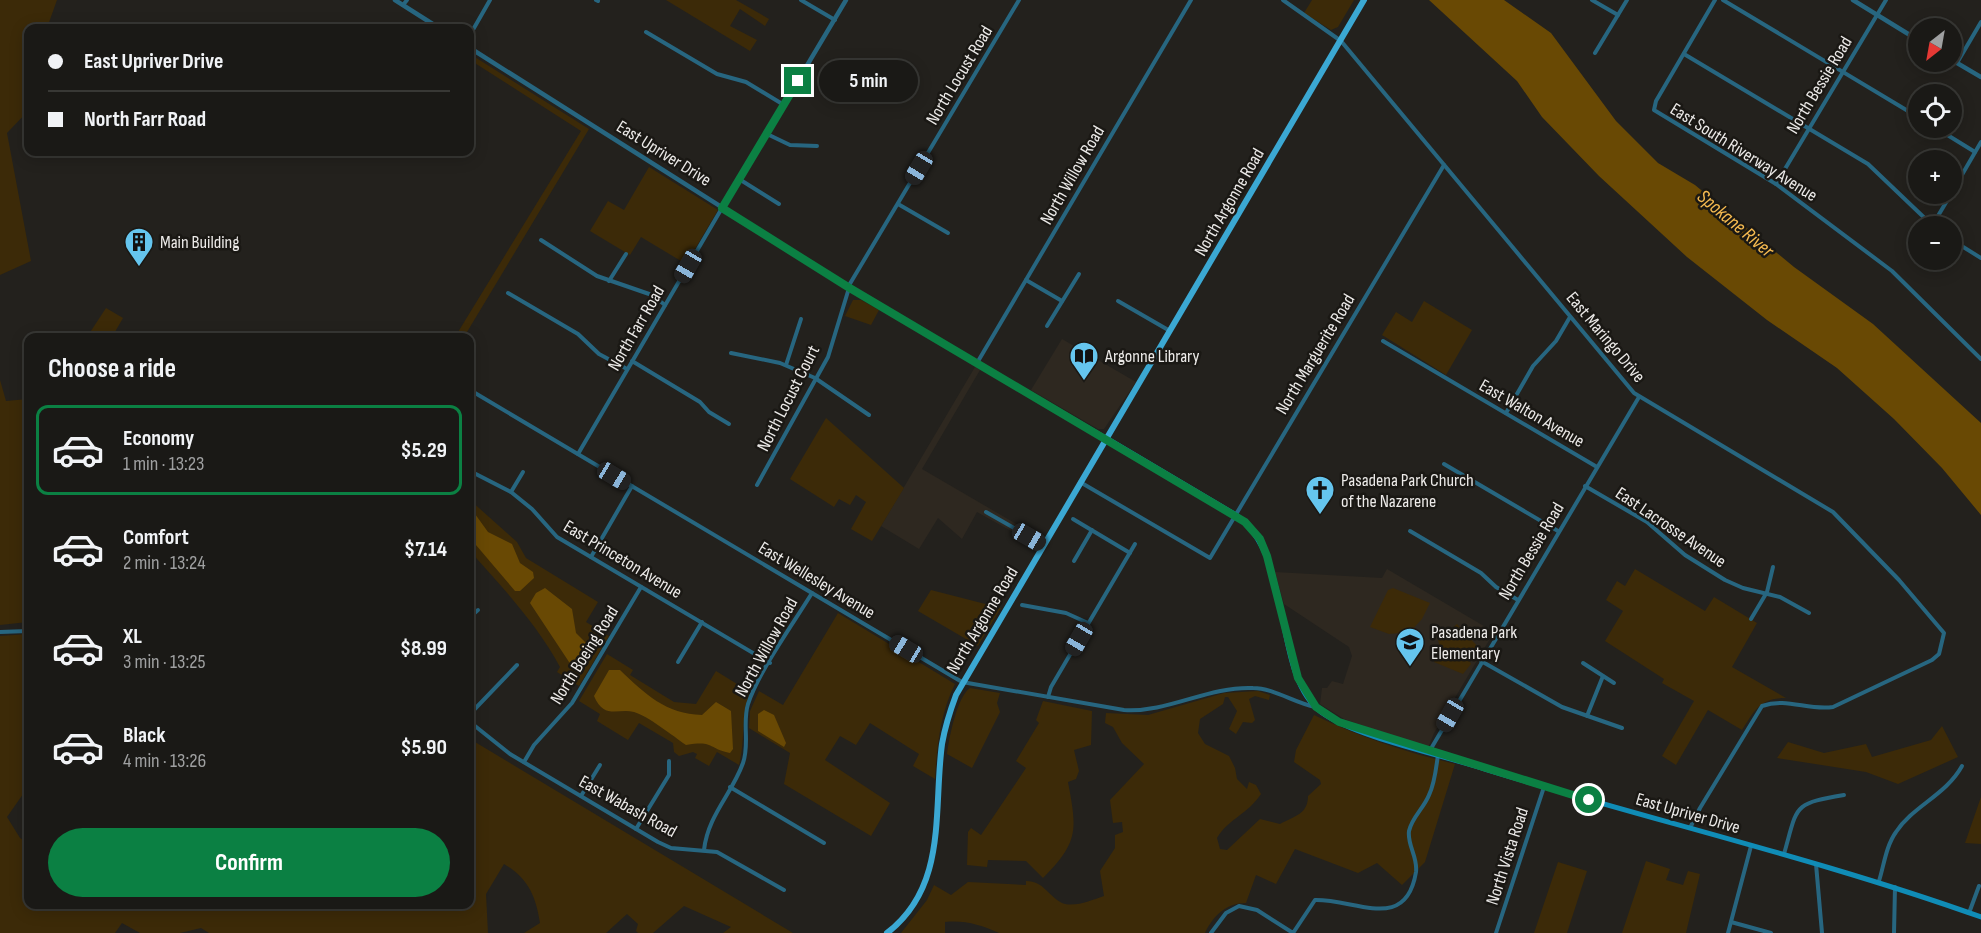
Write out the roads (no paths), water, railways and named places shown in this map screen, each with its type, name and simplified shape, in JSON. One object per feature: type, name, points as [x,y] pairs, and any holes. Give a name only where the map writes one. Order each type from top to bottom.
[{"type":"main road","name":"North Argonne Road","points":[[887,933],[904,916],[920,892],[933,860],[942,745],[949,712],[962,682],[1364,0]]},
{"type":"main road","name":"East Upriver Drive","points":[[1107,438],[1236,515],[1254,531],[1263,546],[1298,678],[1316,707],[1339,722],[1544,787],[1879,881],[1981,917]]},
{"type":"street","points":[[395,0],[434,24]]},
{"type":"street","points":[[403,5],[407,0]]},
{"type":"street","points":[[474,27],[490,0]]},
{"type":"street","points":[[801,0],[835,20]]},
{"type":"street","name":"North Farr Road","points":[[578,454],[846,0]]},
{"type":"street","name":"North Locust Road","points":[[849,287],[1019,0]]},
{"type":"street","name":"North Willow Road","points":[[977,363],[1191,0]]},
{"type":"street","name":"East Maringo Drive","points":[[1283,0],[1341,41],[1639,397],[1833,513],[1937,622],[1944,633],[1943,644],[1932,660],[1833,707],[1823,709],[1787,701],[1774,701],[1762,705],[1718,777],[1690,829]]},
{"type":"street","points":[[1592,0],[1618,15]]},
{"type":"street","points":[[1595,53],[1628,0]]},
{"type":"street","points":[[1715,0],[1684,54],[1868,164],[1922,216]]},
{"type":"street","points":[[1723,0],[1908,111]]},
{"type":"street","points":[[1853,0],[1908,34]]},
{"type":"street","name":"North Bessie Road","points":[[1776,184],[1886,0]]},
{"type":"street","points":[[1962,49],[1981,22]]},
{"type":"street","points":[[646,32],[717,74],[746,82],[784,105]]},
{"type":"street","name":"East Upriver Drive","points":[[474,51],[849,287],[1107,438]]},
{"type":"street","name":"East South Riverway Avenue","points":[[1684,54],[1656,101],[1654,110],[1776,184],[1892,271],[1981,359]]},
{"type":"street","points":[[1962,66],[1981,77]]},
{"type":"street","points":[[767,134],[790,145],[817,146]]},
{"type":"street","points":[[1953,138],[1976,152]]},
{"type":"street","points":[[1962,175],[1981,142]]},
{"type":"street","name":"North Marguerite Road","points":[[1080,482],[1210,558],[1444,165]]},
{"type":"street","points":[[739,179],[779,204]]},
{"type":"street","points":[[898,204],[948,233]]},
{"type":"street","points":[[541,240],[576,264],[609,282],[652,295],[665,305]]},
{"type":"street","points":[[1962,246],[1981,258]]},
{"type":"street","points":[[609,282],[626,254]]},
{"type":"street","points":[[1047,326],[1079,274]]},
{"type":"street","points":[[1026,280],[1062,301]]},
{"type":"street","name":"North Locust Court","points":[[757,485],[828,357],[849,287]]},
{"type":"street","points":[[508,293],[578,334],[599,354],[627,369]]},
{"type":"street","points":[[1118,301],[1170,331]]},
{"type":"street","points":[[1506,413],[1533,366],[1556,341],[1570,317]]},
{"type":"street","points":[[786,365],[801,319]]},
{"type":"street","name":"East Walton Avenue","points":[[1383,341],[1597,467]]},
{"type":"street","points":[[731,353],[786,365],[815,378],[869,415]]},
{"type":"street","points":[[632,361],[700,402],[709,412],[729,424]]},
{"type":"street","name":"East Wellesley Avenue","points":[[474,392],[962,682],[1102,707],[1144,711],[1210,692],[1255,688],[1316,707]]},
{"type":"street","name":"North Bessie Road","points":[[1429,752],[1639,397]]},
{"type":"street","points":[[1444,464],[1558,531]]},
{"type":"street","points":[[512,492],[523,472]]},
{"type":"street","name":"East Princeton Avenue","points":[[474,473],[512,492],[532,509],[557,537],[770,663]]},
{"type":"street","points":[[591,557],[632,486]]},
{"type":"street","name":"East Lacrosse Avenue","points":[[1585,486],[1647,522],[1685,555],[1725,580],[1743,588],[1767,592],[1809,614]]},
{"type":"street","points":[[986,512],[1044,545]]},
{"type":"street","points":[[1073,519],[1130,553]]},
{"type":"street","points":[[1074,561],[1092,530]]},
{"type":"street","points":[[1410,531],[1481,573],[1496,587],[1518,600]]},
{"type":"street","points":[[1048,697],[1051,687],[1135,544]]},
{"type":"street","points":[[1751,619],[1767,592],[1773,567]]},
{"type":"street","name":"North Boeing Road","points":[[524,762],[534,745],[572,703],[641,587]]},
{"type":"street","name":"North Willow Road","points":[[704,850],[706,832],[712,818],[739,772],[746,752],[747,706],[812,593]]},
{"type":"street","points":[[1022,605],[1066,613],[1088,623]]},
{"type":"street","points":[[474,612],[477,609]]},
{"type":"street","points":[[678,662],[702,622]]},
{"type":"street","points":[[0,632],[24,631]]},
{"type":"street","points":[[1481,661],[1555,704],[1622,728]]},
{"type":"street","points":[[1582,663],[1614,682]]},
{"type":"street","points":[[474,710],[517,665]]},
{"type":"street","points":[[1587,716],[1603,676]]},
{"type":"street","name":"East Wabash Road","points":[[474,725],[524,762],[671,848],[704,850],[730,858],[783,890]]},
{"type":"street","points":[[1211,933],[1226,914],[1239,906],[1257,910],[1293,933],[1315,900],[1352,904],[1387,912],[1407,897],[1416,872],[1409,830],[1412,820],[1429,798],[1438,755]]},
{"type":"street","points":[[636,829],[669,775],[669,761]]},
{"type":"street","points":[[581,796],[600,765]]},
{"type":"street","points":[[1879,881],[1895,834],[1903,823],[1941,794],[1956,778],[1962,766]]},
{"type":"street","points":[[730,787],[824,843]]},
{"type":"street","name":"North Vista Road","points":[[1496,933],[1544,787]]},
{"type":"street","points":[[1784,855],[1794,818],[1802,805],[1812,800],[1844,795]]},
{"type":"street","points":[[1728,933],[1751,846]]},
{"type":"street","points":[[1816,864],[1822,933]]},
{"type":"street","points":[[1969,913],[1979,886]]},
{"type":"street","points":[[1894,933],[1895,887]]},
{"type":"street","points":[[1731,922],[1771,933]]},
{"type":"water","name":"Spokane River","points":[[1429,0],[1504,0],[1551,33],[1616,121],[1658,163],[1695,185],[1794,267],[1873,324],[1981,423],[1981,515],[1942,468],[1894,419],[1837,368],[1767,320],[1687,257],[1599,176],[1542,117],[1517,81]]},
{"type":"water","points":[[474,513],[488,532],[512,544],[520,563],[533,572],[534,578],[520,591],[515,591],[474,543]]},
{"type":"water","points":[[545,588],[572,609],[576,633],[592,649],[582,671],[573,668],[530,603],[536,593]]},
{"type":"water","points":[[609,670],[620,670],[647,695],[678,711],[702,715],[716,702],[731,711],[733,749],[730,753],[706,744],[686,745],[640,714],[628,711],[612,712],[602,708],[594,696]]},
{"type":"water","points":[[764,710],[774,715],[786,743],[784,747],[758,731],[758,714]]},
{"type":"place","name":"Main Building","points":[[139,268]]},
{"type":"place","name":"Argonne Library","points":[[1084,382]]},
{"type":"place","name":"Pasadena Park Church of the Nazarene","points":[[1320,516]]},
{"type":"place","name":"Pasadena Park Elementary","points":[[1410,668]]}]
